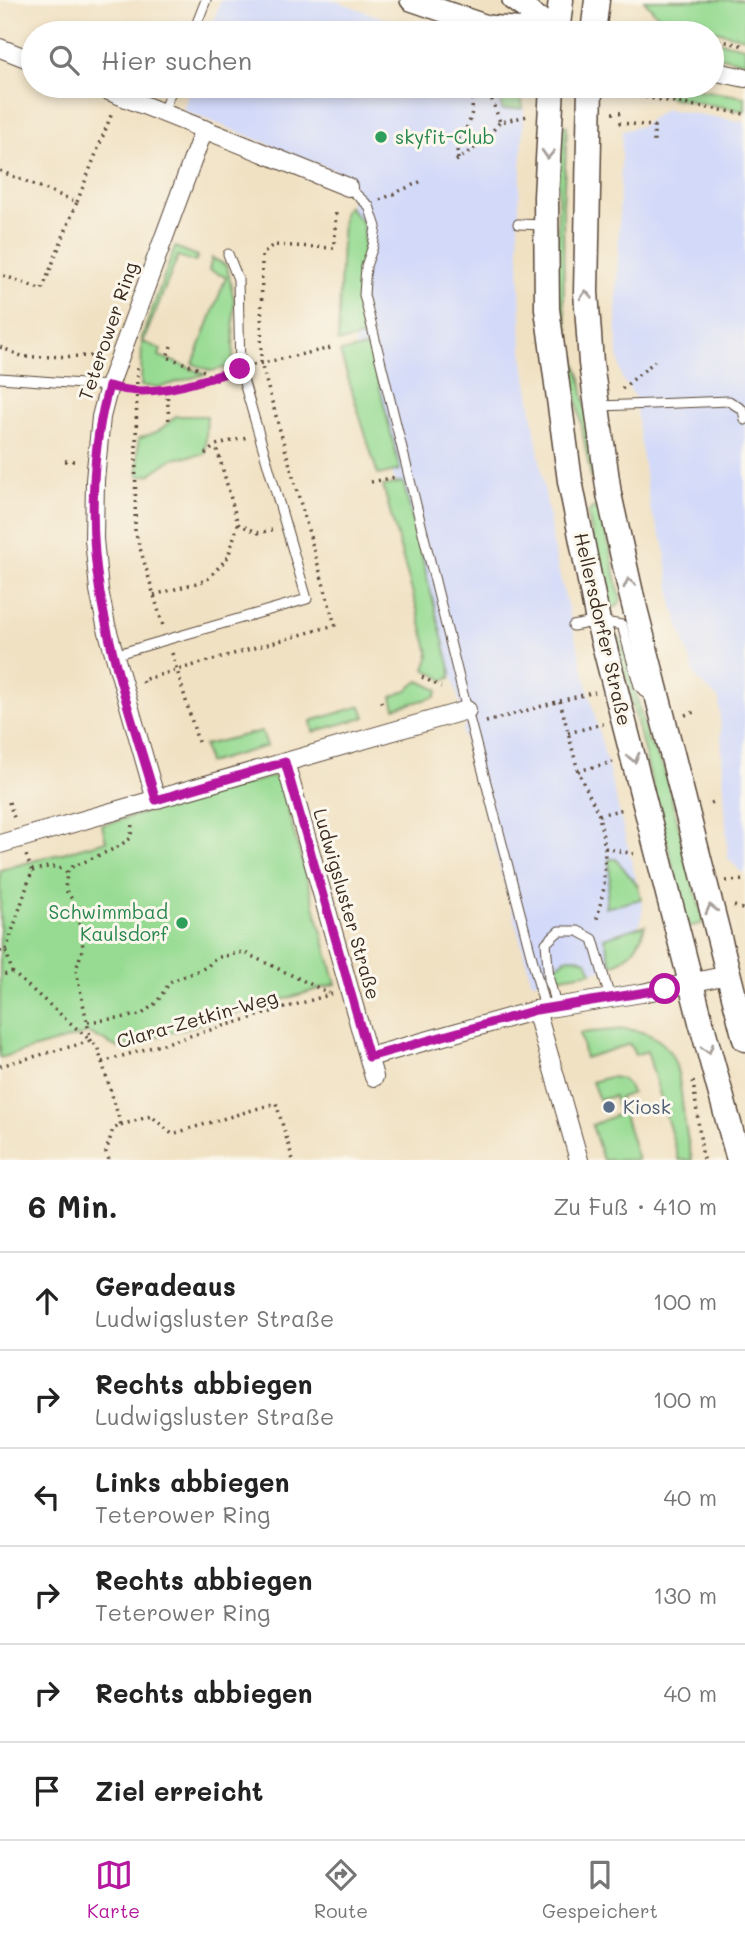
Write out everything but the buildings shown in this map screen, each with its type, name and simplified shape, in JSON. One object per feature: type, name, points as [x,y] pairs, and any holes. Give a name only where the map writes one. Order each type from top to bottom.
[{"type":"main road","points":[[560,21],[561,0]]},
{"type":"main road","points":[[594,21],[597,0]]},
{"type":"main road","name":"Hellersdorfer Straße","points":[[551,98],[546,225],[547,309],[570,481],[598,621],[739,1160]]},
{"type":"main road","name":"Hellersdorfer Straße","points":[[590,98],[586,292],[606,401],[609,494],[660,708],[732,976],[745,1039]]},
{"type":"main road","points":[[554,368],[573,409],[584,485],[595,496],[609,494]]},
{"type":"street","points":[[411,0],[472,21]]},
{"type":"street","points":[[513,0],[542,21]]},
{"type":"street","points":[[0,48],[21,56]]},
{"type":"street","points":[[724,74],[745,78]]},
{"type":"street","points":[[129,98],[348,187]]},
{"type":"street","name":"Teterower Ring","points":[[156,800],[114,655],[99,590],[94,540],[95,480],[101,417],[109,386],[204,130]]},
{"type":"street","points":[[0,844],[285,762],[469,718]]},
{"type":"street","name":"Ludwigsluster Straße","points":[[285,762],[374,1077]]},
{"type":"street","points":[[369,1057],[546,1008],[732,976]]},
{"type":"street","points":[[546,1008],[579,1160]]},
{"type":"lane","points":[[198,21],[206,0]]},
{"type":"lane","points":[[163,112],[168,98]]},
{"type":"lane","points":[[348,187],[369,205],[376,227],[366,266],[364,295],[469,718],[546,1008]]},
{"type":"lane","points":[[518,224],[546,225]]},
{"type":"lane","points":[[114,655],[307,599],[240,369],[238,279],[228,254]]},
{"type":"lane","points":[[0,378],[109,386]]},
{"type":"lane","points":[[606,401],[729,401],[743,410],[745,420]]},
{"type":"lane","points":[[573,626],[598,621],[622,625],[639,686],[660,708]]},
{"type":"lane","points":[[546,1008],[549,979],[546,943],[559,931],[578,931],[593,939],[610,998]]},
{"type":"path","points":[[724,42],[745,46]]},
{"type":"path","points":[[0,274],[42,290],[117,98]]},
{"type":"path","points":[[472,98],[473,105],[469,124],[464,134],[456,140],[457,160],[484,142],[500,122],[531,116]]},
{"type":"path","points":[[491,98],[500,122]]},
{"type":"path","points":[[654,98],[745,114]]},
{"type":"path","points":[[619,123],[654,126],[654,145]]},
{"type":"path","points":[[0,172],[77,202]]},
{"type":"path","points":[[369,205],[424,180]]},
{"type":"path","points":[[146,693],[142,680],[335,625],[261,363],[262,255],[273,245],[334,248],[335,212]]},
{"type":"path","points":[[171,346],[167,357],[207,372],[210,377]]},
{"type":"path","points":[[0,347],[24,357],[104,356],[118,361]]},
{"type":"path","points":[[109,386],[137,391],[167,390],[261,363],[331,348]]},
{"type":"path","points":[[606,401],[655,362]]},
{"type":"path","points":[[137,367],[135,531],[198,741]]},
{"type":"path","points":[[167,390],[169,423]]},
{"type":"path","points":[[205,454],[216,445],[279,428]]},
{"type":"path","points":[[154,595],[207,580],[228,557],[238,524],[216,445]]},
{"type":"path","points":[[65,461],[82,462]]},
{"type":"path","points":[[371,482],[408,475]]},
{"type":"path","points":[[422,677],[441,687]]},
{"type":"path","points":[[469,718],[560,701],[597,691]]},
{"type":"path","points":[[382,701],[383,707]]},
{"type":"path","points":[[560,701],[578,771],[599,815],[605,848],[604,888],[593,939]]},
{"type":"path","points":[[568,733],[605,723]]},
{"type":"path","points":[[578,771],[616,762]]},
{"type":"path","points":[[91,1041],[76,971],[83,947],[74,902],[65,889],[67,873],[72,867],[116,848],[131,838],[134,827],[128,808]]},
{"type":"path","points":[[599,815],[615,811]]},
{"type":"path","points":[[20,838],[32,871],[6,950],[12,972],[91,1041]]},
{"type":"path","points":[[605,848],[639,855]]},
{"type":"path","points":[[32,871],[52,865],[67,873]]},
{"type":"path","points":[[723,881],[745,880]]},
{"type":"path","points":[[729,904],[745,910]]},
{"type":"path","points":[[0,951],[6,950]]},
{"type":"path","name":"Clara-Zetkin-Weg","points":[[0,1066],[91,1041],[97,1046],[102,1062],[332,994],[243,952],[215,958],[207,967],[170,982],[157,1002],[141,1015],[88,1023]]},
{"type":"path","points":[[0,976],[12,972]]},
{"type":"path","points":[[102,1062],[121,1125]]},
{"type":"path","points":[[693,1076],[703,1160]]},
{"type":"path","points":[[109,1160],[106,1152],[113,1129],[121,1125],[151,1116],[172,1134],[276,1103],[293,1160]]},
{"type":"shaded area","points":[[221,0],[334,0],[391,21],[213,21]]},
{"type":"shaded area","points":[[187,98],[522,98],[524,115],[518,224],[522,350],[556,561],[643,907],[641,920],[624,952],[608,969],[532,982],[462,730],[466,724],[344,308],[349,290],[352,177],[183,110]]},
{"type":"shaded area","points":[[665,109],[745,122],[745,872],[741,872],[728,858],[719,699],[696,678],[673,607],[664,544],[650,509],[634,395],[622,379],[618,352],[616,315],[622,131],[641,126]]},
{"type":"green space","points":[[644,0],[745,0],[745,38],[724,33],[724,21],[675,21],[659,17]]},
{"type":"green space","points":[[724,43],[745,47],[745,62],[724,58]]},
{"type":"green space","points":[[724,94],[745,97],[745,111],[674,98],[724,98]]},
{"type":"green space","points":[[500,98],[521,98],[523,108],[502,110]]},
{"type":"green space","points":[[559,125],[567,126],[563,206],[564,305],[570,345],[581,379],[596,478],[593,479],[561,322],[557,282]]},
{"type":"green space","points":[[348,206],[363,223],[361,288],[368,336],[338,342],[343,214]]},
{"type":"green space","points":[[175,247],[198,256],[195,262],[178,256],[143,342],[161,349],[159,356],[205,374],[160,387],[141,386],[142,337]]},
{"type":"green space","points":[[212,258],[227,266],[234,300],[233,366],[211,371],[193,364],[226,277],[209,270]]},
{"type":"green space","points":[[370,347],[400,470],[378,475],[340,352]]},
{"type":"green space","points":[[176,416],[207,416],[205,454],[172,459],[149,475],[138,476],[138,439],[159,431]]},
{"type":"green space","points":[[403,482],[451,672],[450,678],[444,680],[425,669],[429,658],[428,649],[383,486]]},
{"type":"green space","points":[[596,507],[602,514],[621,600],[617,607],[610,607],[606,603],[588,514]]},
{"type":"green space","points":[[616,639],[622,639],[647,738],[663,767],[704,923],[688,927]]},
{"type":"green space","points":[[419,681],[438,690],[435,697],[395,708],[392,697]]},
{"type":"green space","points":[[361,706],[365,717],[313,732],[311,721]]},
{"type":"green space","points":[[262,731],[267,746],[208,763],[204,745]]},
{"type":"green space","name":"Schwimmbad Kaulsdorf","points":[[278,775],[336,984],[118,1048],[89,1033],[0,1058],[0,870],[106,841],[102,825]]},
{"type":"green space","points":[[609,859],[616,859],[638,886],[641,899],[605,908],[610,877]]},
{"type":"green space","points":[[645,925],[633,950],[612,965],[604,938]]},
{"type":"green space","points":[[575,957],[587,961],[592,972],[555,978],[555,967],[567,958]]},
{"type":"green space","points":[[626,1029],[657,1039],[667,1048],[673,1059],[678,1072],[692,1160],[679,1160],[647,1051],[635,1055],[630,1044],[585,1058],[580,1033]]},
{"type":"green space","points":[[609,1077],[624,1080],[632,1093],[619,1098],[638,1160],[603,1160],[592,1125],[619,1114],[614,1096],[599,1100],[592,1082]]},
{"type":"place","name":"skyfit-Club","points":[[381,137]]},
{"type":"place","name":"Schwimmbad Kaulsdorf","points":[[182,923]]},
{"type":"place","name":"Kiosk","points":[[609,1107]]},
{"type":"route","points":[[240,369],[167,390],[137,391],[109,386],[101,417],[95,480],[94,540],[99,590],[106,625],[156,800],[285,762],[369,1057],[536,1010],[665,989]]}]
